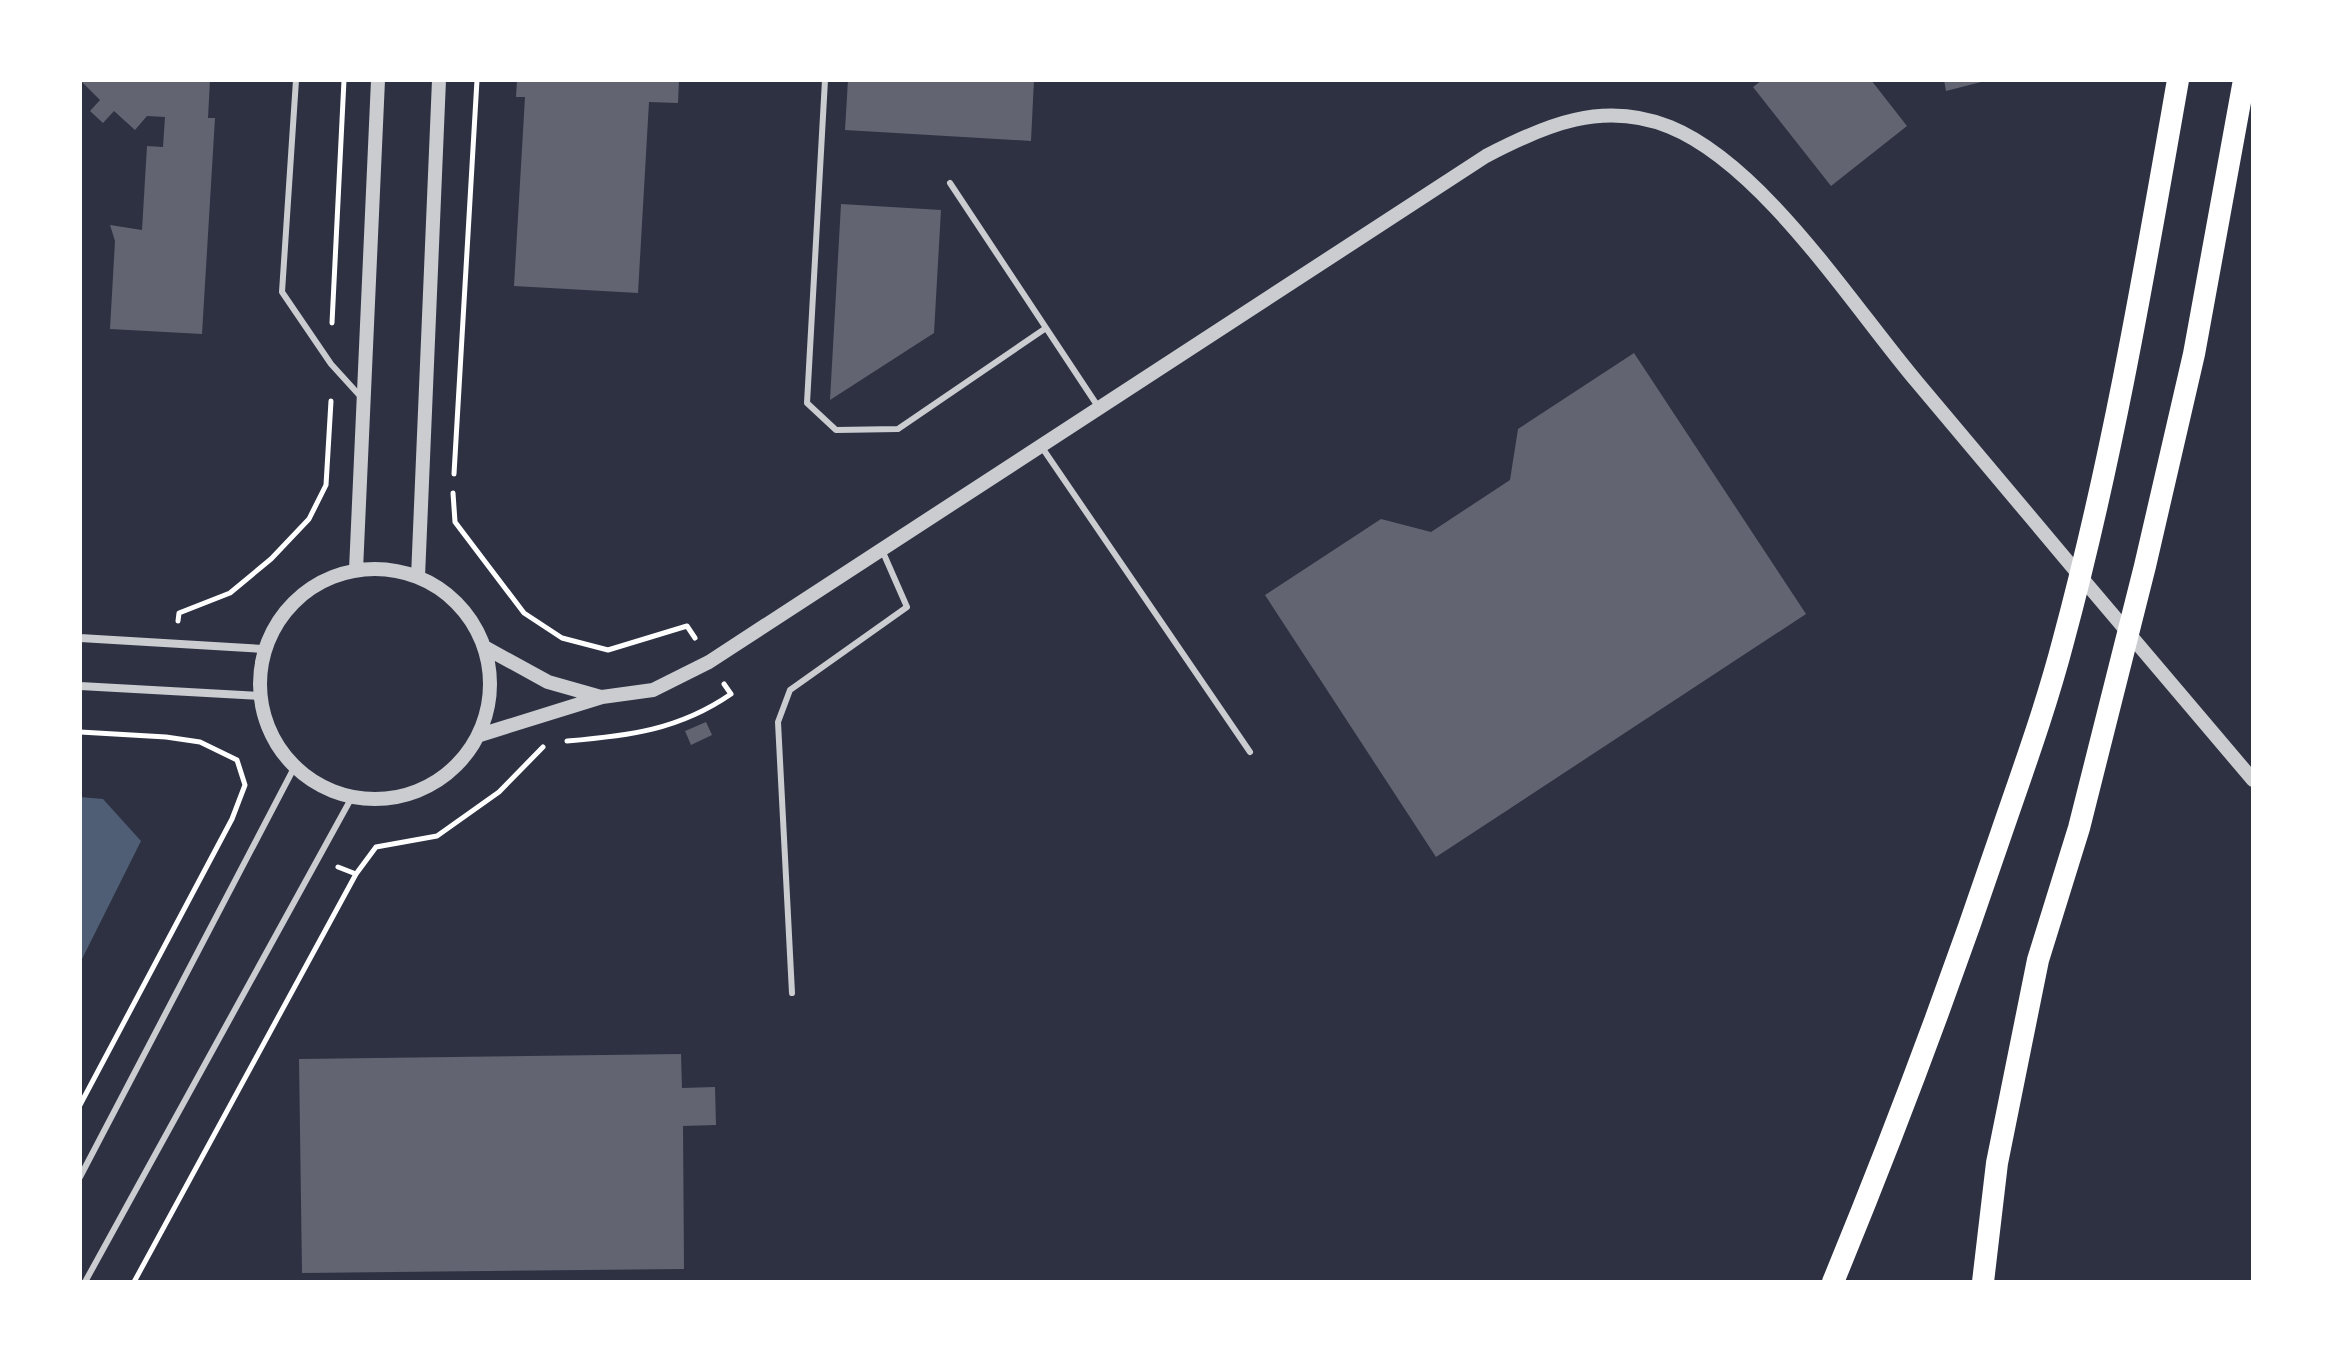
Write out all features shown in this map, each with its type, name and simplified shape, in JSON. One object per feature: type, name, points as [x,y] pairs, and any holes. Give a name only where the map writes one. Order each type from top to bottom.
[{"type":"highway","points":[[1833,1282],[1958,962],[2035,738],[2063,643],[2116,423],[2178,80]]},
{"type":"highway","points":[[1983,1282],[1997,1163],[2038,960],[2079,828],[2145,566],[2194,354],[2244,80]]},
{"type":"street","points":[[356,570],[378,80]]},
{"type":"street","points":[[418,577],[439,80]]},
{"type":"street","points":[[480,735],[602,697],[653,690],[709,662],[1486,156],[1547,126],[1577,117],[1608,116],[1639,118],[1669,127],[1700,142],[1763,195],[2253,780]]},
{"type":"street","points":[[388,569],[418,577],[447,594],[470,618],[486,648],[491,677],[489,707],[480,735],[459,765],[430,787],[396,799],[352,797],[322,788],[294,768],[269,733],[259,696],[259,672],[264,649],[278,620],[299,597],[326,579],[356,570],[388,569]]},
{"type":"street","points":[[80,638],[264,649]]},
{"type":"street","points":[[486,648],[548,682],[602,697]]},
{"type":"street","points":[[80,686],[259,696]]},
{"type":"lane","points":[[296,80],[282,292],[331,364],[364,401]]},
{"type":"lane","points":[[825,80],[807,403],[836,430],[898,429],[1046,328]]},
{"type":"lane","points":[[950,183],[1099,408]]},
{"type":"lane","points":[[1041,446],[1250,752]]},
{"type":"lane","points":[[792,993],[778,722],[790,690],[907,607],[882,550]]},
{"type":"lane","points":[[80,1177],[294,768]]},
{"type":"lane","points":[[85,1282],[352,797]]},
{"type":"path","points":[[178,644],[179,613],[230,593],[271,559],[309,519],[326,485],[344,80]]},
{"type":"path","points":[[422,490],[453,492],[477,80]]},
{"type":"path","points":[[80,732],[200,742],[237,760],[245,785],[232,819],[80,1105]]},
{"type":"path","points":[[134,1282],[356,874]]},
{"type":"water","points":[[80,797],[103,799],[141,841],[80,963]]},
{"type":"building","points":[[80,80],[210,80],[208,118],[215,118],[202,334],[110,329],[115,241],[110,225],[142,230],[147,146],[163,147],[165,117],[147,116],[135,130],[114,111],[103,123],[90,111],[100,100]]},
{"type":"building","points":[[517,80],[679,80],[678,103],[649,102],[638,293],[514,286],[525,97],[516,97]]},
{"type":"building","points":[[848,80],[1034,80],[1031,141],[845,130]]},
{"type":"building","points":[[1762,80],[1871,80],[1907,126],[1831,186],[1753,87]]},
{"type":"building","points":[[1944,80],[1985,80],[1985,81],[1946,91]]},
{"type":"building","points":[[841,204],[941,210],[934,333],[830,400]]},
{"type":"building","points":[[1634,353],[1806,614],[1436,857],[1265,595],[1381,519],[1431,532],[1510,480],[1518,429]]},
{"type":"building","points":[[706,722],[712,735],[691,745],[685,731]]},
{"type":"building","points":[[681,1054],[682,1088],[715,1087],[716,1125],[683,1126],[684,1269],[302,1273],[299,1059]]}]
